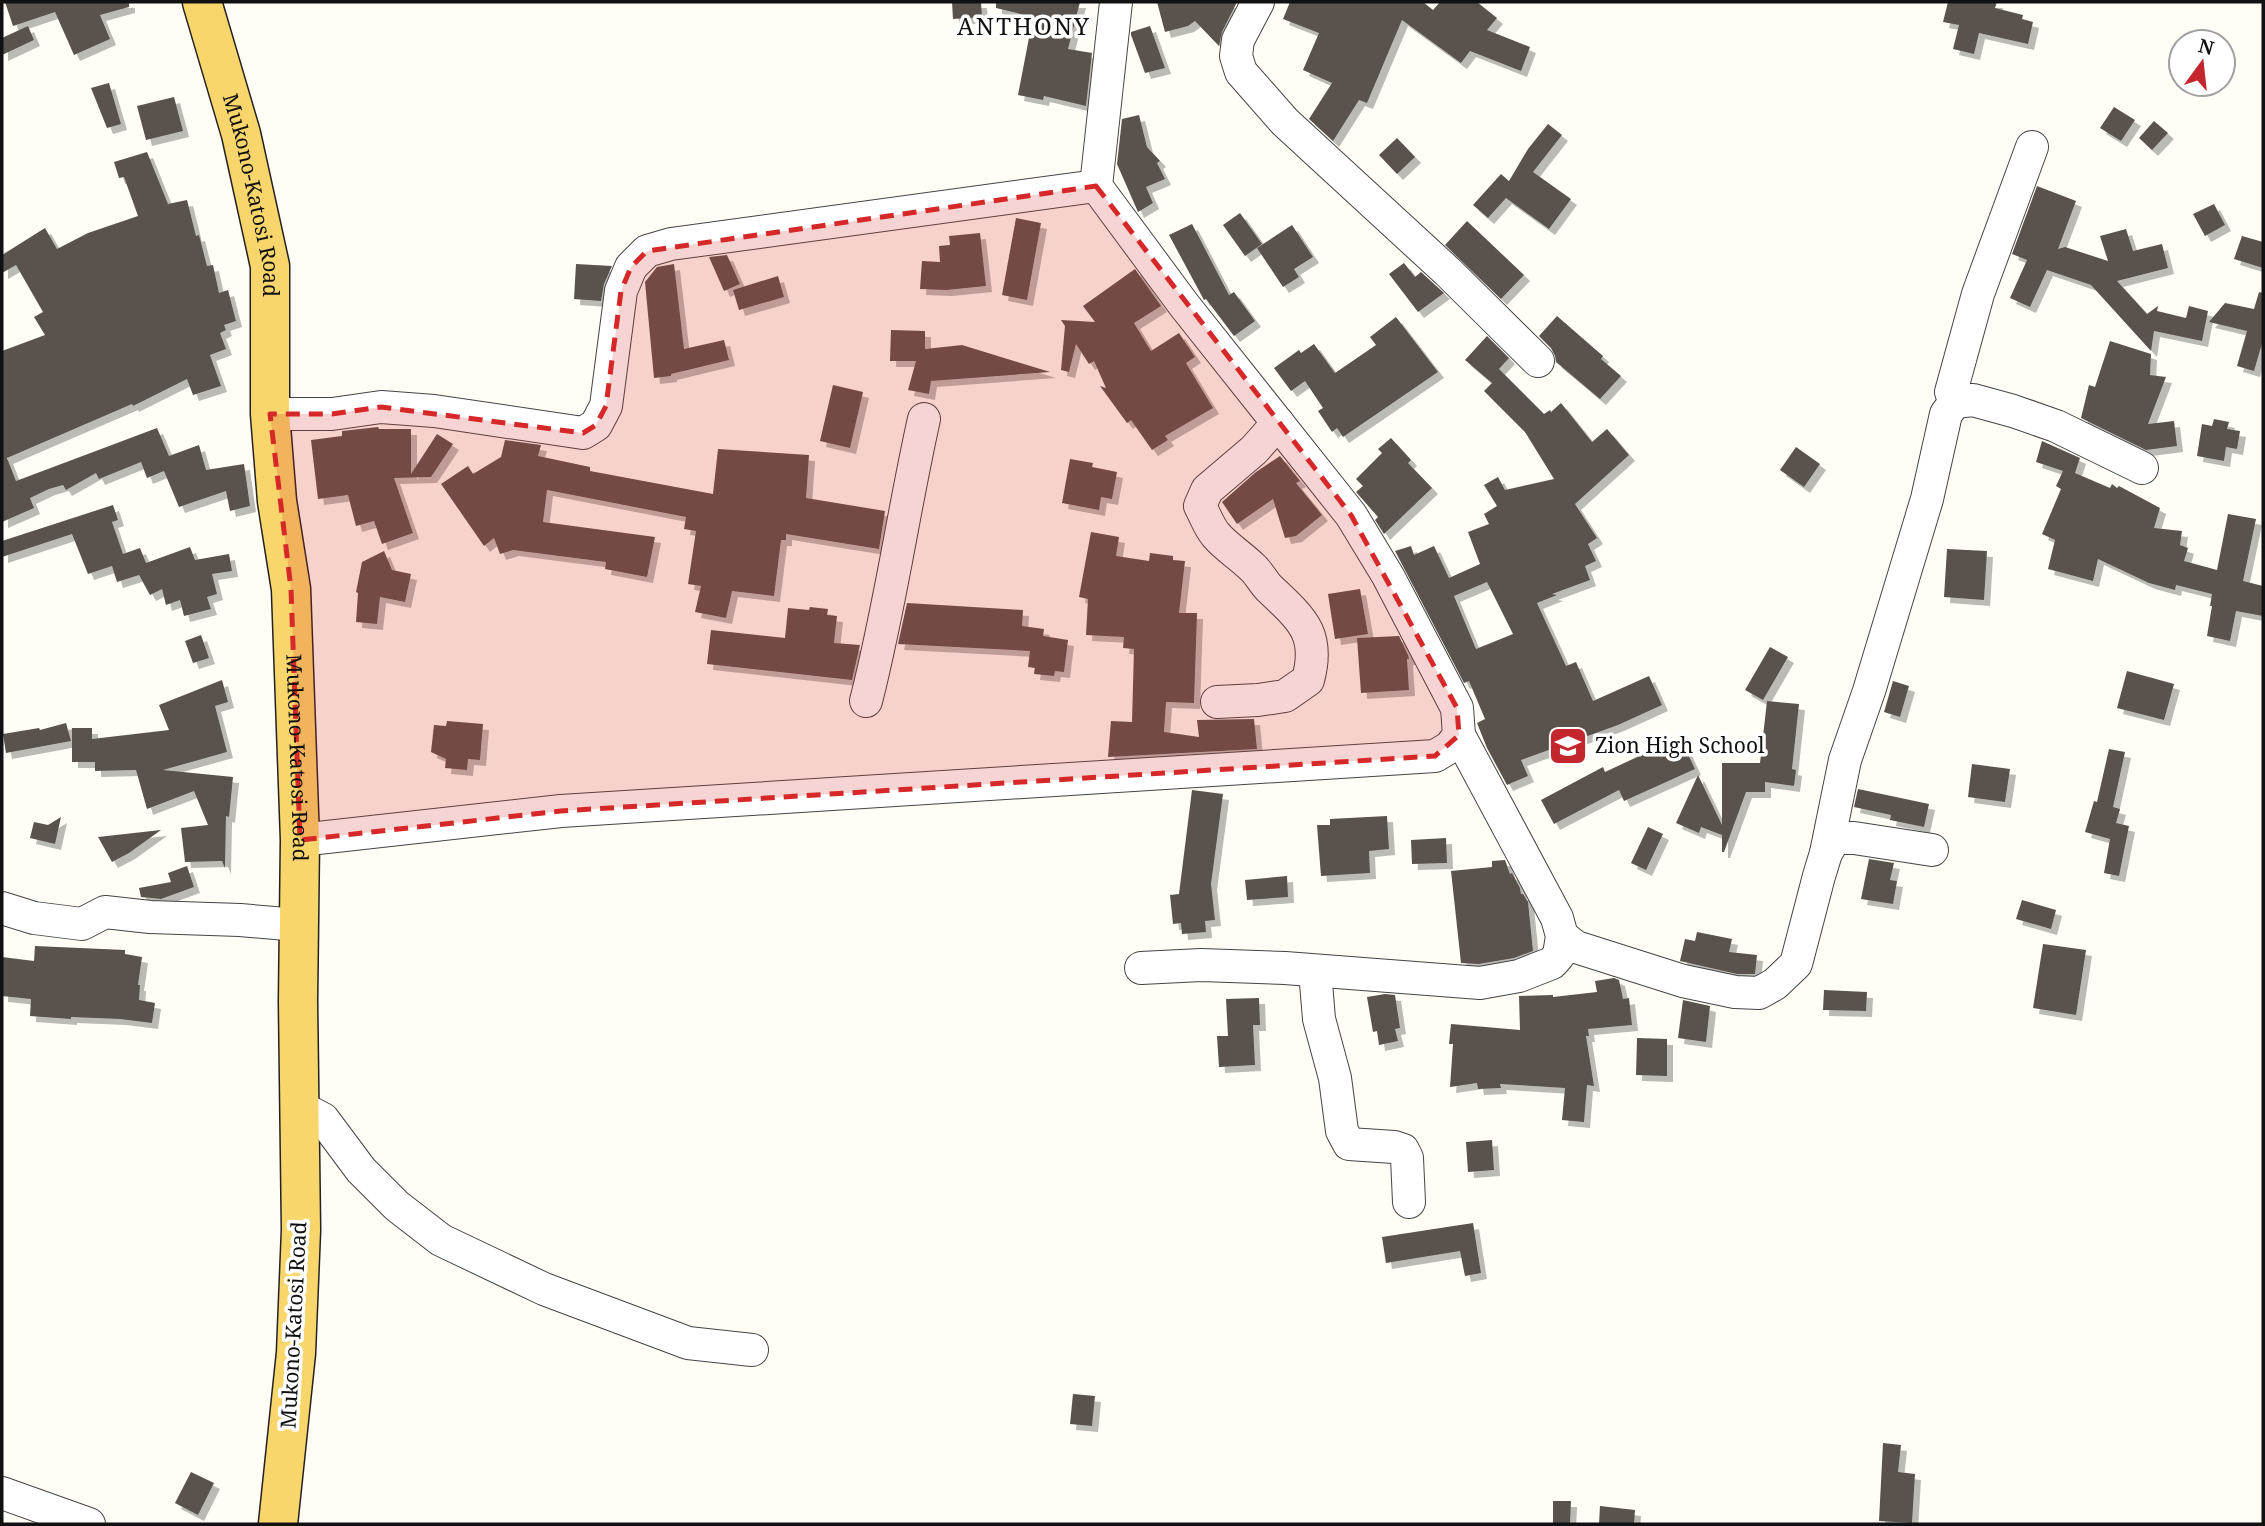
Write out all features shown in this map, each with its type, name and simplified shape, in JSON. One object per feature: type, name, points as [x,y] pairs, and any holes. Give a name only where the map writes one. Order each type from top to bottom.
[{"type":"main road","name":"Mukono-Katosi Road","points":[[202,2],[241,134],[270,266],[270,414],[277,500],[291,589],[300,840],[298,1106],[301,1230],[297,1339],[278,1524]]},
{"type":"street","points":[[1116,2],[1096,186],[1184,305],[1351,514],[1388,576],[1457,708],[1458,735],[1551,906],[1562,936],[1559,955],[1552,963],[1519,976],[1480,983],[1201,965],[1141,968]]},
{"type":"street","points":[[1258,2],[1238,40],[1236,56],[1241,72],[1284,122],[1448,272],[1538,360]]},
{"type":"street","points":[[1955,402],[1951,393],[1975,306],[2032,147]]},
{"type":"street","points":[[270,414],[332,414],[381,407],[434,411],[583,433],[596,425],[606,406],[621,291],[631,267],[648,251],[671,244],[1096,186]]},
{"type":"street","points":[[1562,936],[1576,947],[1683,981],[1735,992],[1759,993],[1775,984],[1796,964],[1826,853],[1845,760],[1873,678],[1927,499],[1946,414],[1955,402],[1973,400],[2013,411],[2056,426],[2142,468]]},
{"type":"street","points":[[866,701],[881,644],[912,470],[924,419]]},
{"type":"street","points":[[1217,702],[1285,696],[1308,680],[1312,665],[1312,648],[1304,622],[1268,587],[1255,569],[1214,534],[1200,506],[1207,490],[1254,450],[1278,423]]},
{"type":"street","points":[[300,840],[561,811],[1435,755],[1450,747],[1458,735]]},
{"type":"street","points":[[1826,853],[1835,838],[1932,850]]},
{"type":"street","points":[[2,908],[34,918],[82,923],[105,912],[298,925]]},
{"type":"street","points":[[1315,971],[1319,1019],[1335,1078],[1342,1131],[1349,1144],[1403,1150],[1409,1202]]},
{"type":"street","points":[[298,1106],[323,1119],[370,1179],[397,1206],[441,1240],[544,1289],[688,1343],[752,1350]]},
{"type":"street","points":[[2,1493],[89,1524]]},
{"type":"highlighted area","points":[[1096,186],[1351,515],[1457,708],[1459,735],[1435,756],[561,811],[300,840],[291,589],[270,414],[332,414],[381,407],[583,433],[596,425],[606,406],[621,291],[631,267],[647,251]]},
{"type":"building","points":[[5,2],[129,2],[129,7],[100,15],[110,39],[74,55],[55,12],[13,26]]},
{"type":"building","points":[[952,2],[981,2],[982,17],[953,19]]},
{"type":"building","points":[[996,2],[1080,2],[1068,49],[1092,53],[1086,106],[1044,96],[1043,100],[1018,95],[1033,17],[996,8]]},
{"type":"building","points":[[1157,2],[1237,2],[1222,32],[1219,46],[1195,21],[1188,26],[1165,32]]},
{"type":"building","points":[[1290,2],[1423,2],[1433,10],[1440,2],[1477,2],[1497,18],[1487,30],[1530,47],[1521,71],[1470,51],[1461,63],[1402,20],[1367,103],[1359,100],[1333,141],[1309,119],[1332,83],[1303,70],[1319,33],[1283,19]]},
{"type":"building","points":[[1948,2],[1997,2],[1995,8],[2023,15],[2022,19],[2033,22],[2028,44],[1979,33],[1974,54],[1953,49],[1959,25],[1943,22]]},
{"type":"building","points":[[28,26],[34,40],[2,55],[2,38]]},
{"type":"building","points":[[1150,26],[1165,68],[1145,73],[1131,32]]},
{"type":"building","points":[[109,83],[121,124],[107,128],[91,88]]},
{"type":"building","points":[[174,97],[183,131],[146,140],[137,106]]},
{"type":"building","points":[[2114,107],[2135,120],[2121,141],[2100,128]]},
{"type":"building","points":[[1139,115],[1147,147],[1160,161],[1157,163],[1165,179],[1146,187],[1153,203],[1138,212],[1117,164],[1122,119]]},
{"type":"building","points":[[2154,121],[2168,133],[2152,150],[2139,138]]},
{"type":"building","points":[[1548,124],[1562,135],[1533,172],[1571,199],[1549,229],[1506,198],[1488,218],[1473,205],[1501,174],[1509,181],[1528,149]]},
{"type":"building","points":[[1397,138],[1415,157],[1397,174],[1379,155]]},
{"type":"building","points":[[147,152],[168,204],[187,200],[207,266],[213,265],[219,293],[228,290],[236,321],[224,325],[226,330],[220,333],[226,349],[210,355],[221,386],[193,395],[187,379],[133,406],[132,404],[7,458],[16,481],[157,428],[169,456],[199,445],[206,470],[244,464],[250,506],[230,511],[226,491],[179,507],[164,471],[147,478],[141,462],[99,479],[96,473],[66,490],[63,485],[49,489],[30,498],[34,508],[2,522],[2,351],[45,335],[34,317],[43,312],[16,265],[2,273],[2,255],[45,228],[57,249],[88,233],[138,216],[124,177],[119,178],[114,162]]},
{"type":"building","points":[[2037,186],[2076,201],[2058,249],[2065,247],[2108,261],[2100,236],[2126,229],[2133,251],[2162,244],[2168,268],[2117,281],[2147,314],[2158,306],[2157,311],[2186,318],[2189,306],[2208,311],[2202,341],[2154,331],[2151,351],[2091,285],[2047,270],[2030,307],[2010,298],[2027,260],[2012,254]]},
{"type":"building","points":[[2214,204],[2225,225],[2205,236],[2193,214]]},
{"type":"building","points":[[1240,213],[1262,244],[1245,256],[1223,225]]},
{"type":"building","points":[[1016,218],[1041,223],[1027,300],[1002,295]]},
{"type":"building","points":[[1467,221],[1524,275],[1501,299],[1445,245]]},
{"type":"building","points":[[1192,224],[1229,295],[1234,292],[1255,321],[1234,336],[1206,299],[1204,300],[1169,235]]},
{"type":"building","points":[[1292,225],[1313,257],[1294,269],[1299,277],[1283,287],[1257,248]]},
{"type":"building","points":[[980,233],[986,286],[946,290],[920,289],[922,261],[940,262],[939,246],[950,245],[949,236]]},
{"type":"building","points":[[2242,236],[2263,242],[2263,268],[2234,259]]},
{"type":"building","points":[[727,255],[740,284],[724,291],[709,257]]},
{"type":"building","points":[[1404,263],[1415,277],[1421,272],[1444,293],[1418,312],[1389,274]]},
{"type":"building","points":[[576,264],[612,266],[604,284],[601,301],[574,299]]},
{"type":"building","points":[[674,264],[684,349],[724,340],[729,360],[654,378],[645,282],[657,267]]},
{"type":"building","points":[[1135,269],[1161,306],[1134,323],[1151,351],[1179,333],[1195,357],[1186,363],[1213,408],[1165,436],[1168,440],[1152,450],[1131,420],[1127,423],[1100,386],[1106,388],[1094,361],[1089,364],[1076,344],[1069,372],[1061,370],[1065,326],[1061,320],[1095,322],[1083,306]]},
{"type":"building","points":[[778,276],[784,297],[739,310],[733,290]]},
{"type":"building","points":[[2259,292],[2263,293],[2263,340],[2254,371],[2237,366],[2247,331],[2209,322],[2225,303],[2254,309]]},
{"type":"building","points":[[1557,316],[1603,356],[1601,359],[1621,376],[1600,399],[1556,362],[1551,348],[1539,336]]},
{"type":"building","points":[[1396,317],[1438,372],[1343,437],[1337,428],[1332,432],[1318,411],[1323,408],[1305,381],[1291,391],[1274,368],[1299,350],[1301,353],[1314,344],[1335,373],[1376,345],[1370,337]]},
{"type":"building","points":[[891,330],[925,331],[925,349],[962,345],[1050,372],[931,381],[929,394],[908,390],[916,361],[890,361]]},
{"type":"building","points":[[1487,336],[1509,358],[1499,369],[1544,414],[1550,410],[1551,412],[1561,403],[1592,442],[1607,429],[1629,455],[1575,504],[1597,538],[1588,544],[1596,561],[1585,566],[1590,580],[1552,594],[1557,595],[1537,603],[1566,666],[1576,662],[1593,701],[1649,676],[1662,705],[1618,725],[1521,760],[1528,776],[1507,785],[1477,723],[1485,719],[1469,681],[1464,683],[1395,551],[1411,546],[1414,555],[1434,546],[1449,578],[1480,564],[1468,532],[1489,524],[1484,514],[1497,506],[1484,485],[1498,477],[1505,490],[1554,479],[1525,432],[1484,391],[1492,383],[1465,360]],"holes":[[[1487,582],[1513,634],[1476,649],[1454,596]]]},
{"type":"building","points":[[2110,341],[2151,354],[2150,375],[2166,377],[2148,424],[2174,421],[2177,446],[2146,450],[2081,418],[2089,385],[2095,387]]},
{"type":"building","points":[[833,385],[863,392],[850,448],[820,441]]},
{"type":"building","points":[[2214,419],[2229,422],[2227,429],[2240,431],[2237,449],[2226,447],[2224,461],[2197,456],[2202,424],[2212,426]]},
{"type":"building","points":[[378,427],[411,429],[411,474],[437,434],[453,444],[431,477],[394,478],[413,533],[382,544],[374,521],[356,526],[348,495],[318,499],[311,440],[342,436],[342,431]]},
{"type":"building","points":[[1391,438],[1411,460],[1408,463],[1432,488],[1384,534],[1375,520],[1378,517],[1356,492],[1363,486],[1356,479],[1382,453],[1378,449]]},
{"type":"building","points":[[505,440],[541,445],[538,456],[590,467],[590,471],[713,494],[718,449],[809,455],[806,498],[885,511],[879,549],[786,534],[786,540],[781,540],[774,596],[732,591],[726,618],[695,612],[701,586],[688,584],[696,531],[684,529],[686,517],[547,490],[543,522],[655,537],[647,577],[605,569],[606,562],[513,550],[500,554],[494,538],[484,546],[441,484],[468,466],[473,474],[501,457]]},
{"type":"building","points":[[2042,441],[2080,458],[2075,473],[2110,488],[2112,484],[2117,488],[2119,486],[2160,508],[2154,528],[2182,531],[2180,545],[2188,548],[2184,561],[2217,570],[2228,514],[2256,519],[2243,581],[2263,586],[2263,616],[2236,611],[2230,641],[2207,636],[2212,594],[2176,585],[2175,590],[2149,583],[2098,559],[2093,581],[2048,569],[2055,540],[2042,534],[2061,489],[2056,486],[2063,471],[2036,462]]},
{"type":"building","points":[[1796,447],[1820,464],[1804,487],[1780,470]]},
{"type":"building","points":[[1280,456],[1300,481],[1296,483],[1322,515],[1296,536],[1285,538],[1273,499],[1237,524],[1222,502],[1256,472]]},
{"type":"building","points":[[1070,459],[1093,463],[1092,467],[1117,472],[1112,499],[1101,497],[1099,510],[1062,503]]},
{"type":"building","points":[[113,505],[118,520],[112,522],[123,554],[140,548],[146,563],[190,547],[195,560],[229,554],[232,571],[212,574],[217,594],[207,597],[211,609],[184,616],[180,600],[166,605],[162,589],[150,595],[139,575],[117,582],[112,566],[88,574],[72,534],[2,557],[2,541]]},
{"type":"building","points":[[1091,532],[1119,537],[1116,556],[1149,561],[1150,553],[1173,556],[1173,560],[1185,561],[1179,613],[1197,613],[1194,703],[1166,702],[1164,732],[1199,737],[1197,720],[1254,719],[1257,749],[1108,757],[1111,721],[1132,722],[1134,649],[1123,648],[1124,637],[1086,635],[1088,599],[1079,597]]},
{"type":"building","points":[[1947,549],[1987,551],[1984,600],[1944,597]]},
{"type":"building","points":[[384,551],[392,570],[411,574],[405,602],[380,597],[377,624],[356,622],[356,592],[362,562]]},
{"type":"building","points":[[1360,589],[1368,634],[1335,639],[1328,594]]},
{"type":"building","points":[[907,603],[1023,610],[1022,626],[1044,629],[1043,636],[1068,640],[1064,672],[1055,671],[1054,676],[1034,674],[1035,668],[1028,667],[1030,651],[898,644]]},
{"type":"building","points":[[810,607],[828,609],[827,615],[837,616],[834,643],[860,645],[852,680],[707,664],[711,630],[785,638],[788,608],[809,610]]},
{"type":"building","points":[[201,635],[209,658],[193,663],[185,641]]},
{"type":"building","points":[[1399,636],[1409,659],[1409,690],[1361,693],[1357,638]]},
{"type":"building","points":[[1770,647],[1788,657],[1763,700],[1745,690]]},
{"type":"building","points":[[2127,671],[2174,684],[2164,720],[2117,708]]},
{"type":"building","points":[[222,680],[228,702],[215,706],[227,752],[163,770],[233,777],[229,817],[226,816],[225,868],[222,861],[185,862],[181,828],[208,825],[194,791],[147,809],[136,770],[95,771],[95,762],[72,762],[72,728],[92,728],[92,739],[169,730],[159,705]]},
{"type":"building","points":[[1893,681],[1909,686],[1900,717],[1884,712]]},
{"type":"building","points":[[1767,701],[1799,704],[1792,769],[1796,770],[1794,786],[1765,782],[1765,792],[1746,792],[1722,852],[1722,835],[1701,827],[1699,833],[1676,823],[1698,775],[1722,825],[1722,763],[1760,763]]},
{"type":"building","points":[[447,721],[483,724],[480,760],[468,759],[467,770],[445,768],[446,759],[431,752],[434,725],[446,726]]},
{"type":"building","points":[[66,723],[71,741],[6,753],[3,734],[40,730]]},
{"type":"building","points":[[1680,737],[1695,769],[1624,801],[1619,790],[1554,824],[1541,800],[1603,767],[1605,772]]},
{"type":"building","points":[[2109,749],[2125,752],[2113,807],[2120,809],[2116,823],[2129,826],[2119,876],[2104,873],[2110,839],[2085,832],[2094,801],[2097,802]]},
{"type":"building","points":[[1972,764],[2010,769],[2005,802],[1968,797]]},
{"type":"building","points":[[1858,789],[1929,804],[1924,827],[1890,820],[1891,815],[1854,807]]},
{"type":"building","points":[[1192,790],[1223,794],[1211,884],[1215,920],[1205,921],[1206,932],[1182,934],[1181,923],[1173,924],[1170,895],[1179,894]]},
{"type":"building","points":[[1387,816],[1389,849],[1369,851],[1370,873],[1321,876],[1317,825],[1330,825],[1330,819]]},
{"type":"building","points":[[61,817],[55,844],[30,838],[34,822],[48,825]]},
{"type":"building","points":[[1648,827],[1663,834],[1646,870],[1631,863]]},
{"type":"building","points":[[161,830],[112,862],[98,837]]},
{"type":"building","points":[[1446,838],[1447,863],[1412,864],[1411,840]]},
{"type":"building","points":[[1869,859],[1894,863],[1890,880],[1897,881],[1893,904],[1861,899]]},
{"type":"building","points":[[1505,860],[1510,874],[1512,873],[1521,894],[1528,902],[1533,951],[1514,958],[1479,964],[1461,963],[1451,871],[1492,867],[1492,861]]},
{"type":"building","points":[[187,866],[194,887],[161,899],[141,897],[139,888],[171,882],[168,873]]},
{"type":"building","points":[[1287,876],[1288,897],[1247,900],[1245,880]]},
{"type":"building","points":[[2022,900],[2056,910],[2051,929],[2016,919]]},
{"type":"building","points":[[1697,932],[1732,939],[1729,952],[1757,955],[1755,974],[1737,974],[1680,961],[1685,939],[1695,941]]},
{"type":"building","points":[[2043,944],[2086,950],[2076,1015],[2033,1008]]},
{"type":"building","points":[[35,946],[125,950],[125,954],[142,957],[139,1000],[155,1003],[152,1023],[120,1019],[30,1016],[31,999],[2,996],[2,957],[34,961]]},
{"type":"building","points":[[1614,978],[1619,980],[1623,999],[1629,998],[1632,1025],[1588,1029],[1589,1036],[1586,1036],[1594,1086],[1587,1085],[1584,1122],[1562,1120],[1565,1088],[1500,1084],[1501,1088],[1478,1089],[1477,1083],[1450,1087],[1453,1044],[1449,1044],[1451,1024],[1520,1030],[1519,996],[1553,997],[1597,992],[1595,981]]},
{"type":"building","points":[[1824,990],[1867,992],[1866,1011],[1823,1010]]},
{"type":"building","points":[[1395,995],[1400,1028],[1395,1029],[1398,1041],[1379,1045],[1377,1031],[1373,1032],[1367,997]]},
{"type":"building","points":[[1259,998],[1260,1025],[1253,1025],[1255,1065],[1219,1067],[1217,1036],[1228,1036],[1226,999]]},
{"type":"building","points":[[1683,1000],[1710,1006],[1706,1042],[1678,1038]]},
{"type":"building","points":[[1637,1038],[1667,1039],[1667,1076],[1636,1075]]},
{"type":"building","points":[[1492,1140],[1494,1170],[1468,1172],[1466,1142]]},
{"type":"building","points":[[1473,1223],[1481,1273],[1465,1276],[1460,1251],[1386,1263],[1382,1237]]},
{"type":"building","points":[[1073,1394],[1095,1396],[1092,1426],[1070,1424]]},
{"type":"building","points":[[1883,1443],[1901,1445],[1898,1472],[1915,1474],[1912,1523],[1879,1521]]},
{"type":"building","points":[[191,1472],[214,1483],[198,1515],[175,1503]]},
{"type":"building","points":[[1553,1501],[1571,1501],[1570,1524],[1553,1524]]},
{"type":"building","points":[[1600,1506],[1635,1510],[1634,1524],[1599,1524]]},
{"type":"place","name":"Zion High School","points":[[1568,746]]},
{"type":"district","name":"ANTHONY","points":[[1024,27]]}]
